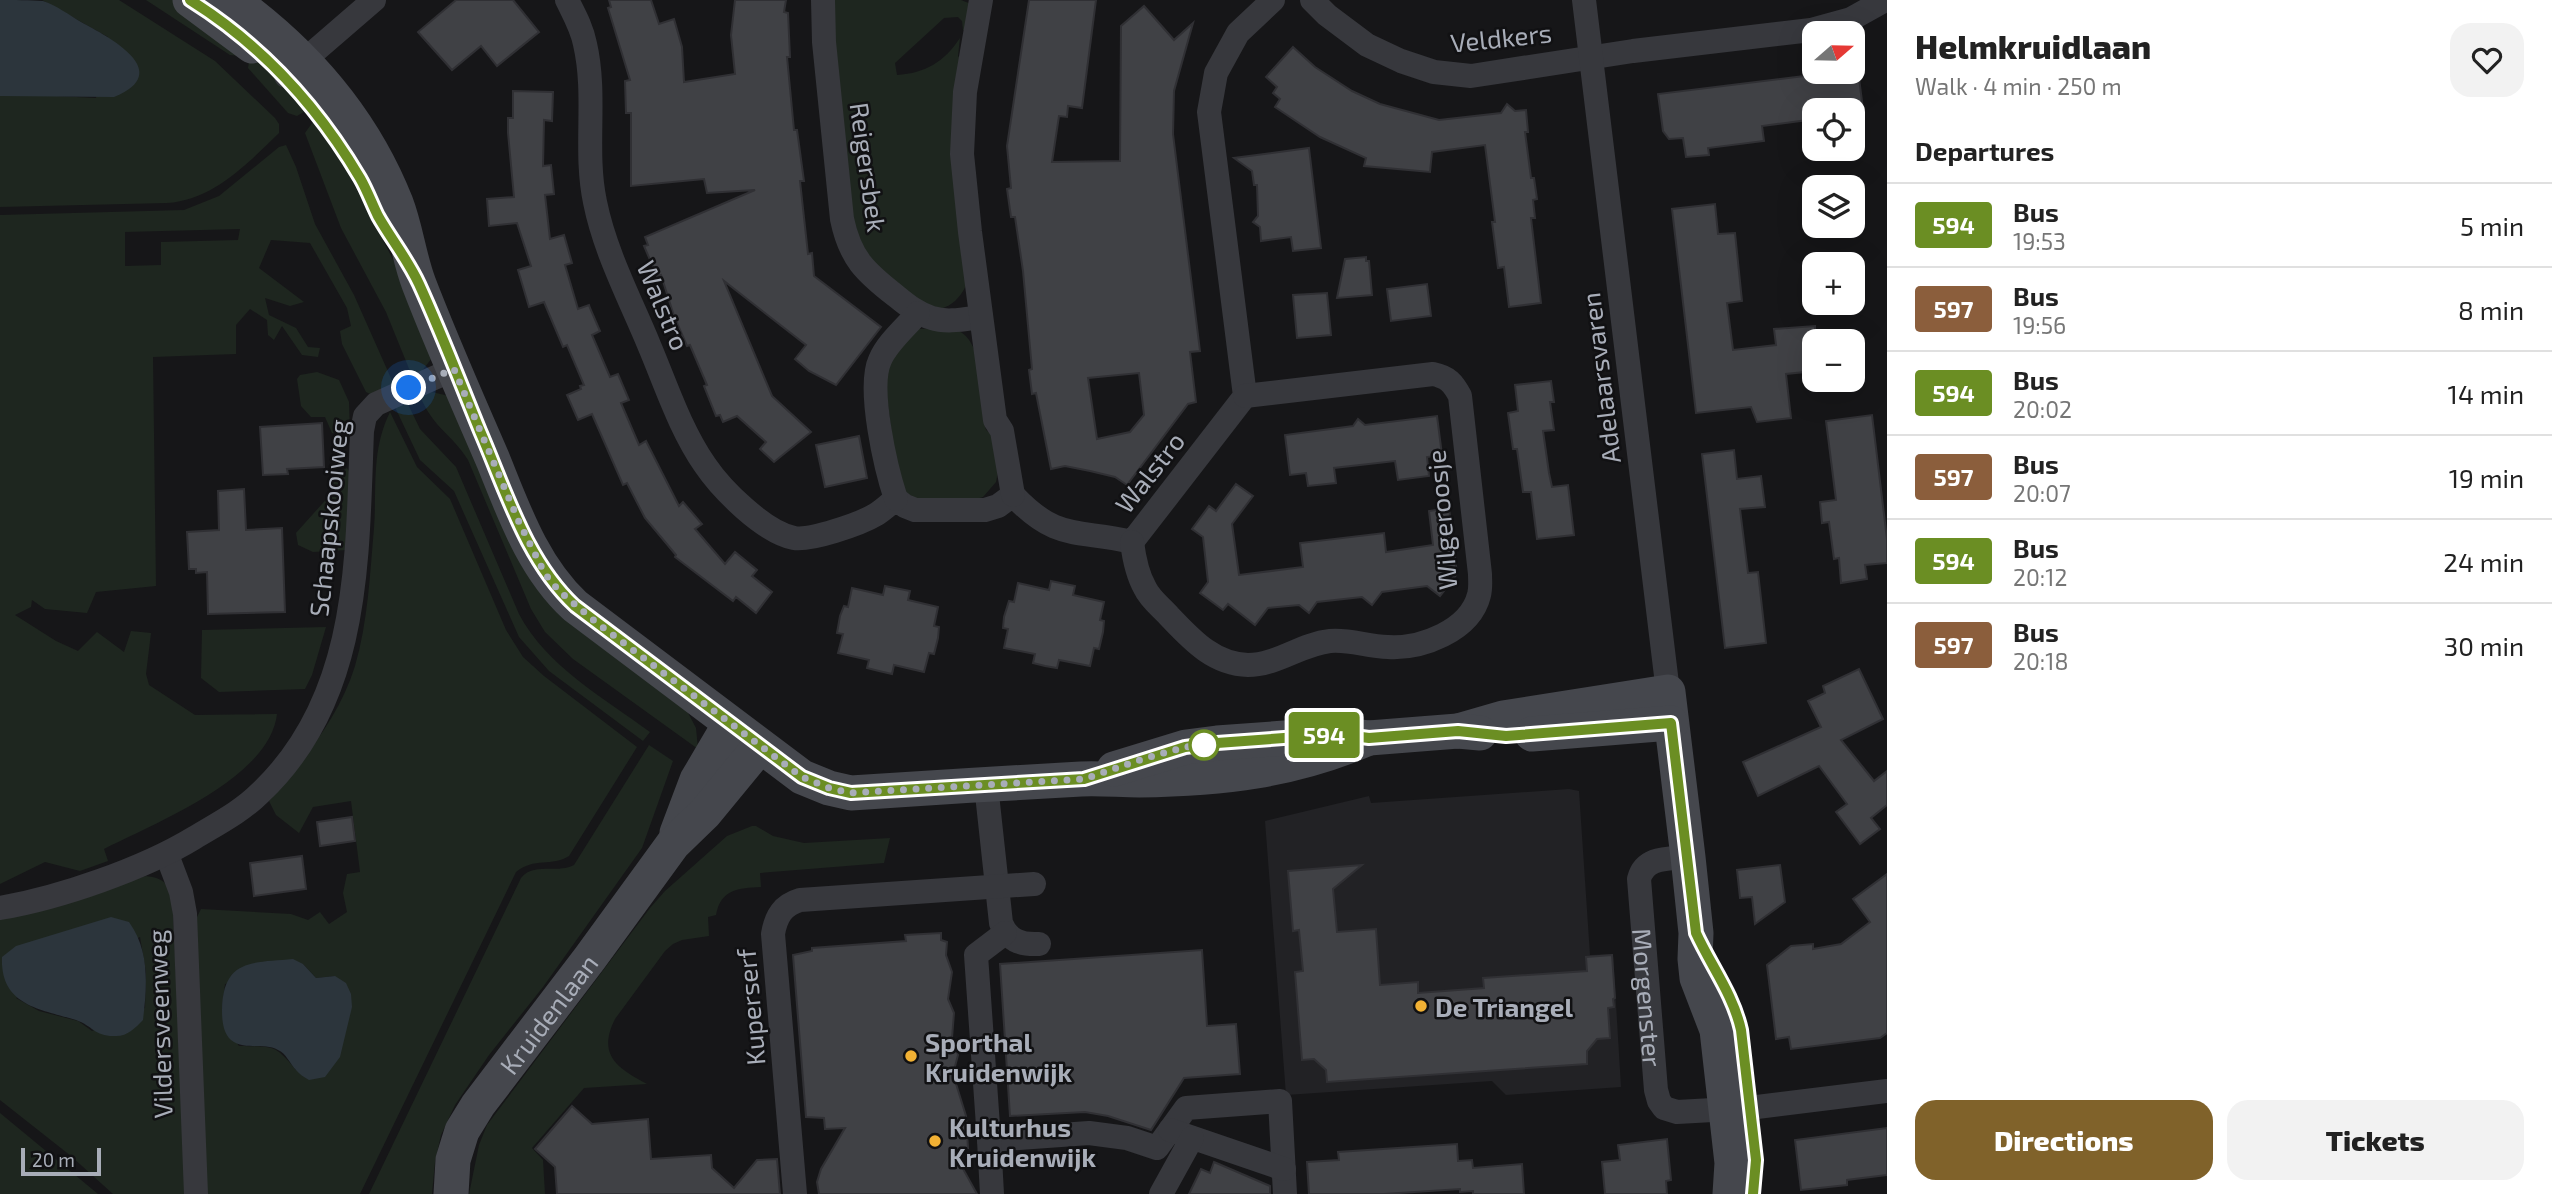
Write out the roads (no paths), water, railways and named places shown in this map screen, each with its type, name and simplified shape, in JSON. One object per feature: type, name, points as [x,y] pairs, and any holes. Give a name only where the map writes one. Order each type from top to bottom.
[{"type":"street","points":[[190,0],[295,68]]},
{"type":"street","points":[[232,0],[295,68],[303,94],[361,180],[378,216],[418,282],[519,522],[545,574],[575,606],[802,777],[851,793],[1084,779],[1185,747],[1339,734],[1369,738],[1458,731],[1506,736],[1669,708]]},
{"type":"street","points":[[295,68],[374,0]]},
{"type":"street","name":"Walstro","points":[[567,0],[585,41],[589,68],[590,170],[601,229],[685,430],[706,466],[746,509],[770,528],[797,539],[874,516],[896,499]]},
{"type":"street","name":"Reigersbek","points":[[823,0],[824,42],[842,219],[855,258],[868,274],[918,313],[934,319],[981,317]]},
{"type":"street","points":[[918,313],[881,357],[876,372],[875,391],[890,482],[896,499],[915,510],[985,510],[998,506],[1013,495],[1002,431],[995,421],[970,232],[962,143],[965,92],[981,0]]},
{"type":"street","points":[[1245,396],[1209,112],[1216,73],[1238,33],[1273,0]]},
{"type":"street","name":"Veldkers","points":[[1312,0],[1327,15],[1367,45],[1401,61],[1434,72],[1471,76],[1592,57],[1811,30],[1851,19],[1885,0]]},
{"type":"street","name":"Adelaarsvaren","points":[[1584,0],[1669,708]]},
{"type":"street","name":"Schaapskooiweg","points":[[0,908],[56,894],[167,855],[241,809],[260,794],[294,754],[310,730],[333,680],[350,616],[357,559],[362,430],[365,416],[381,401],[454,369]]},
{"type":"street","name":"Wilgeroosje","points":[[1132,542],[1138,574],[1155,601],[1199,647],[1235,663],[1261,663],[1330,641],[1343,640],[1388,647],[1405,646],[1423,642],[1448,631],[1469,615],[1480,594],[1480,574],[1460,396],[1454,384],[1433,374],[1245,396]]},
{"type":"street","name":"Walstro","points":[[1013,495],[1039,519],[1069,533],[1132,542],[1245,396]]},
{"type":"street","name":"Morgenster","points":[[1669,708],[1696,933],[1737,1010],[1737,1108],[1730,1194]]},
{"type":"street","name":"Kruidenlaan","points":[[673,844],[697,780],[730,724]]},
{"type":"street","name":"Kruidenlaan","points":[[451,1194],[453,1160],[459,1141],[478,1105],[673,844],[705,813],[760,746]]},
{"type":"street","points":[[986,785],[1001,923],[1005,933],[1020,943],[1039,944]]},
{"type":"street","name":"Vildersveenweg","points":[[167,855],[178,880],[184,904],[196,1194]]},
{"type":"street","name":"Morgenster","points":[[1688,857],[1649,863],[1639,879],[1659,1101],[1670,1111],[1737,1108]]},
{"type":"street","name":"Kuperserf","points":[[795,1194],[773,934],[778,916],[786,906],[800,900],[1034,884]]},
{"type":"street","points":[[992,1194],[976,955],[1005,933]]},
{"type":"street","points":[[1737,1108],[1887,1091]]},
{"type":"street","points":[[1165,1187],[1173,1139],[1186,1108],[1280,1101],[1285,1194]]},
{"type":"street","name":"Morgenster","points":[[1737,1108],[1756,1160],[1753,1194]]},
{"type":"street","points":[[989,1140],[1089,1133],[1127,1138],[1173,1139],[1284,1169]]},
{"type":"street","points":[[1165,1187],[1173,1139]]},
{"type":"place","name":"De Triangel","points":[[1421,1006]]},
{"type":"place","name":"Sporthal Kruidenwijk","points":[[911,1056]]},
{"type":"place","name":"Kulturhus Kruidenwijk","points":[[935,1141]]}]
